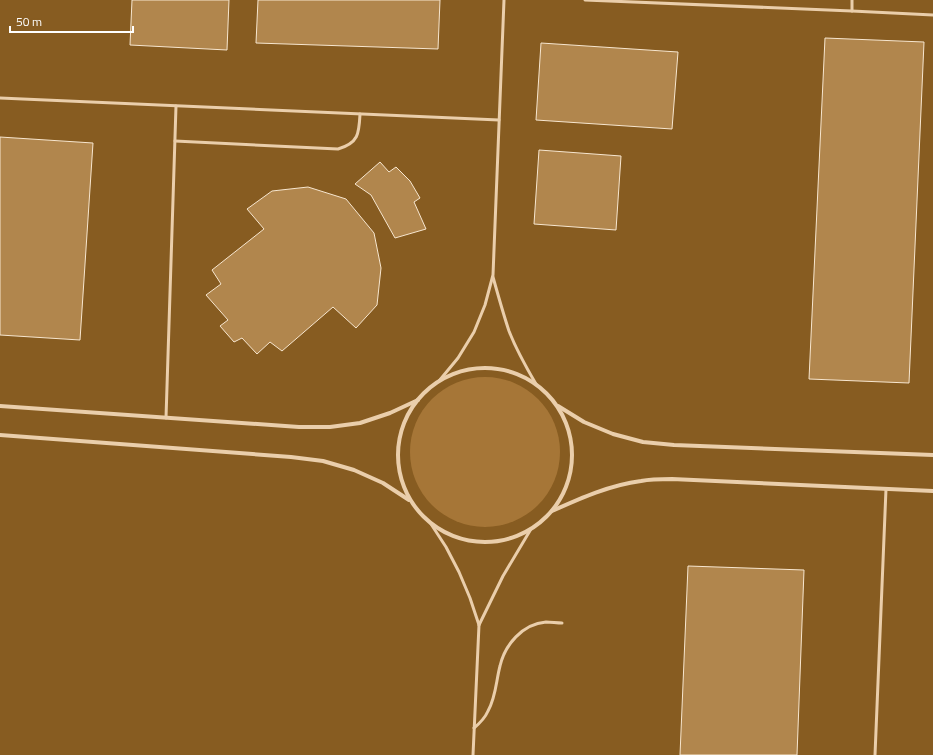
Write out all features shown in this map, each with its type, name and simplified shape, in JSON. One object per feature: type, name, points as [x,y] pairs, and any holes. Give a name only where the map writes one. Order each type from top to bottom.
[{"type":"street","points":[[478,368],[498,368],[518,374],[536,384],[548,394],[558,406],[568,426],[572,448],[571,471],[564,492],[552,511],[531,529],[512,538],[490,542],[469,541],[449,535],[430,524],[410,501],[401,481],[398,460],[399,438],[406,418],[418,399],[439,381],[458,372],[478,368]]},
{"type":"street","points":[[0,406],[299,427],[330,427],[360,423],[390,413],[418,399]]},
{"type":"street","points":[[558,406],[584,422],[613,434],[643,442],[933,456]]},
{"type":"street","points":[[0,435],[291,457],[323,461],[354,470],[383,484],[410,501]]},
{"type":"street","points":[[552,511],[610,487],[641,480],[672,479],[933,491]]},
{"type":"lane","points":[[439,381],[458,358],[474,332],[485,305],[493,275],[504,0]]},
{"type":"lane","points":[[585,0],[933,15]]},
{"type":"lane","points":[[852,0],[852,11]]},
{"type":"lane","points":[[0,98],[499,120]]},
{"type":"lane","points":[[166,418],[176,106]]},
{"type":"lane","points":[[175,141],[338,149],[353,141],[358,133],[360,114]]},
{"type":"lane","points":[[493,275],[500,304],[510,332],[536,384]]},
{"type":"lane","points":[[875,755],[886,489]]},
{"type":"lane","points":[[430,524],[446,548],[459,572],[479,625]]},
{"type":"lane","points":[[473,755],[479,625],[503,576],[531,529]]},
{"type":"lane","points":[[474,728],[489,711],[493,701],[500,666],[505,650],[515,637],[529,627],[545,622],[562,623]]},
{"type":"shaded area","points":[[492,377],[521,385],[543,404],[552,416],[555,423],[559,437],[559,467],[552,488],[533,510],[521,519],[514,522],[500,526],[478,527],[449,519],[437,510],[422,494],[415,481],[411,467],[410,445],[418,416],[427,404],[443,389],[456,382],[470,378]]},
{"type":"building","points":[[132,0],[229,0],[227,50],[130,45]]},
{"type":"building","points":[[258,0],[440,0],[438,49],[256,43]]},
{"type":"building","points":[[825,38],[924,42],[909,383],[809,379]]},
{"type":"building","points":[[541,43],[678,52],[672,129],[536,120]]},
{"type":"building","points":[[0,137],[93,143],[80,340],[0,335]]},
{"type":"building","points":[[539,150],[621,156],[616,230],[534,224]]},
{"type":"building","points":[[380,162],[389,172],[396,167],[410,181],[420,198],[414,202],[426,229],[395,238],[371,195],[355,184]]},
{"type":"building","points":[[308,187],[346,199],[374,233],[381,268],[377,305],[356,328],[333,307],[282,351],[270,342],[257,354],[242,338],[234,342],[220,326],[228,320],[206,295],[221,284],[212,270],[264,229],[247,209],[272,191]]},
{"type":"building","points":[[688,566],[804,570],[797,755],[680,755]]}]
